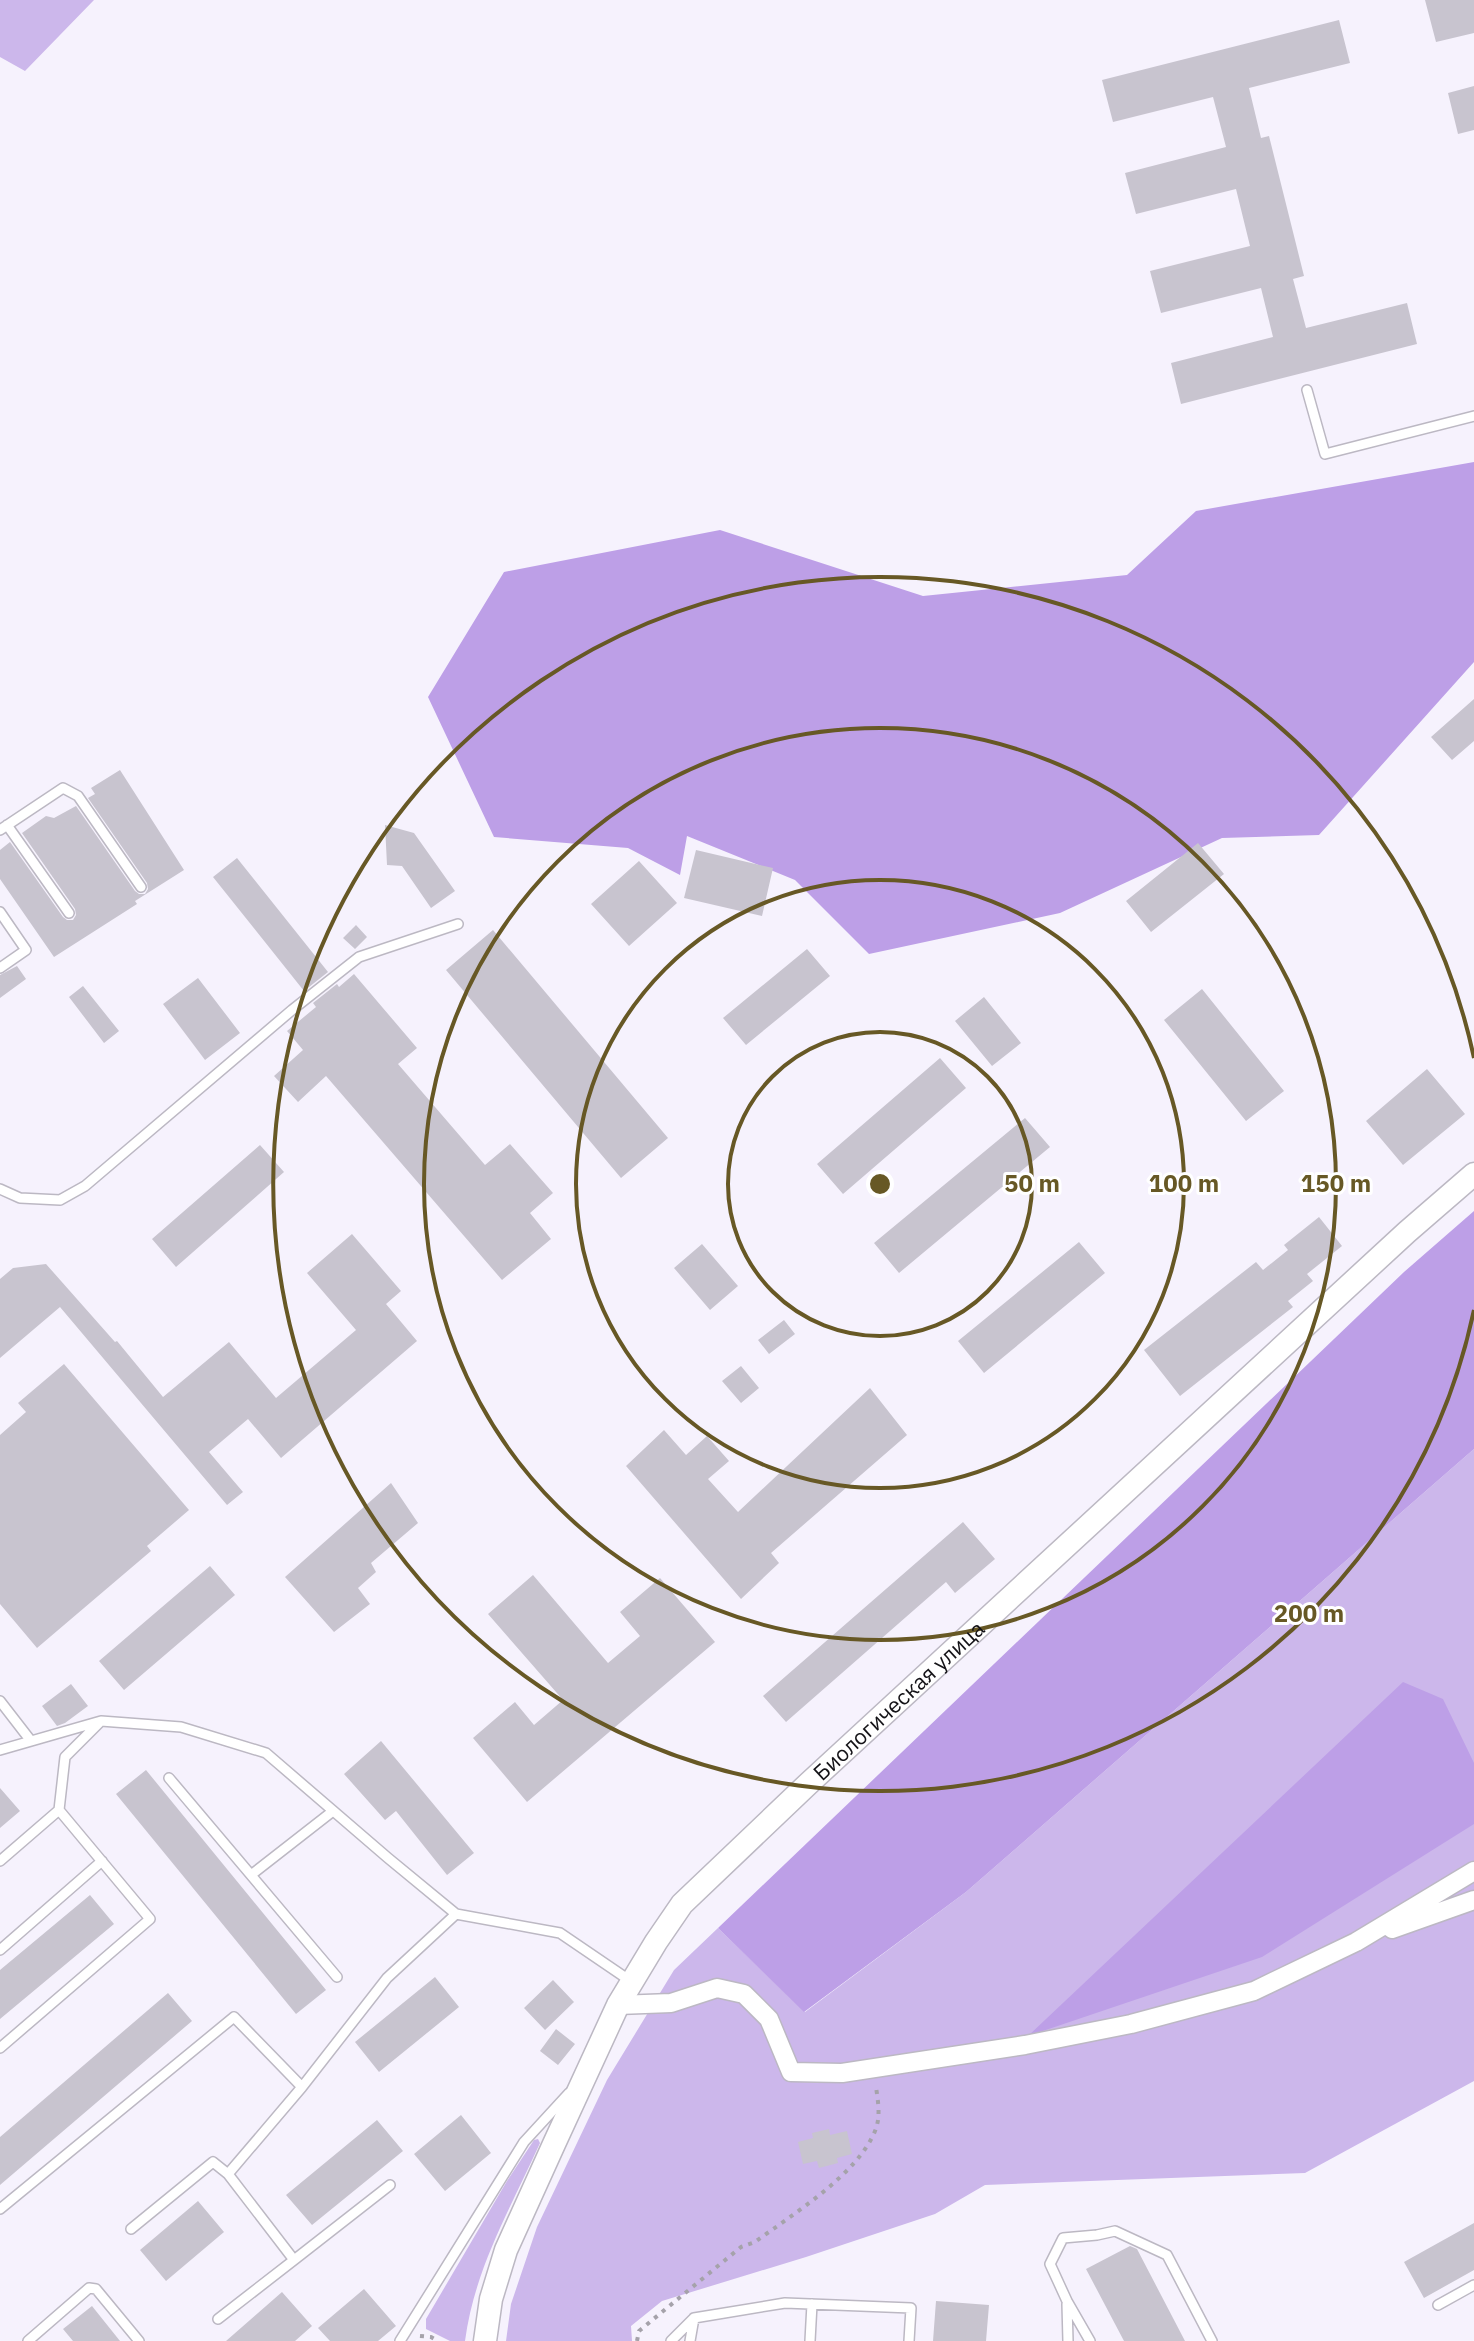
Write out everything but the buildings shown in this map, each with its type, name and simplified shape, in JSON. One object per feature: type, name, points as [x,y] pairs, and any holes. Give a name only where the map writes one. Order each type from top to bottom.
[{"type":"street","name":"Биологическая улица","points":[[485,2341],[491,2299],[506,2250],[618,2005],[682,1904],[1407,1232],[1474,1174]]},
{"type":"street","points":[[618,2005],[671,2003],[717,1988],[744,1994],[769,2019],[791,2072],[842,2073],[874,2069],[1025,2045],[1131,2024],[1254,1991],[1356,1942],[1474,1871]]},
{"type":"street","points":[[1356,1942],[1474,1900]]},
{"type":"lane","points":[[1307,390],[1325,454],[1474,416]]},
{"type":"lane","points":[[69,913],[4,827],[63,788],[78,796],[141,887]]},
{"type":"lane","points":[[0,912],[26,950],[0,968]]},
{"type":"lane","points":[[0,1189],[20,1198],[60,1200],[85,1186],[359,957],[458,924]]},
{"type":"lane","points":[[0,1701],[31,1741]]},
{"type":"lane","points":[[0,1750],[101,1721],[181,1727],[266,1753],[456,1914],[560,1933],[632,1982]]},
{"type":"lane","points":[[0,1861],[59,1810],[65,1757],[101,1721]]},
{"type":"lane","points":[[169,1778],[337,1977]]},
{"type":"lane","points":[[0,2048],[150,1919],[59,1810]]},
{"type":"lane","points":[[251,1875],[333,1811]]},
{"type":"lane","points":[[0,1950],[102,1861]]},
{"type":"lane","points":[[228,2174],[302,2087],[387,1978],[456,1914]]},
{"type":"lane","points":[[0,2209],[234,2017],[302,2087]]},
{"type":"lane","points":[[400,2341],[524,2142],[585,2075]]},
{"type":"lane","points":[[131,2229],[213,2162],[228,2174],[294,2260]]},
{"type":"lane","points":[[218,2319],[390,2185]]},
{"type":"lane","points":[[1090,2341],[1050,2264],[1063,2238],[1115,2231],[1167,2255],[1212,2341]]},
{"type":"lane","points":[[1438,2305],[1474,2285]]},
{"type":"lane","points":[[28,2341],[89,2288],[96,2289],[139,2341]]},
{"type":"lane","points":[[1067,2301],[1068,2341]]},
{"type":"lane","points":[[671,2341],[694,2318],[785,2303],[911,2308],[909,2341]]},
{"type":"lane","points":[[810,2341],[812,2304]]},
{"type":"lane","points":[[690,2341],[694,2318]]},
{"type":"path","points":[[637,2341],[639,2331],[741,2247],[755,2242],[834,2183],[861,2153],[875,2130],[879,2110],[874,2069]]},
{"type":"shaded area","points":[[0,0],[94,0],[25,71],[0,57]]},
{"type":"shaded area","points":[[1474,462],[1474,662],[1319,835],[1222,838],[1060,913],[869,954],[795,880],[687,836],[680,875],[628,848],[494,837],[428,697],[504,572],[720,530],[923,596],[1127,575],[1196,511]]},
{"type":"shaded area","points":[[1474,1211],[1474,1449],[966,1892],[804,2012],[718,1928],[1404,1272]]},
{"type":"shaded area","points":[[1474,1449],[1474,2081],[1305,2173],[985,2185],[935,2214],[662,2301],[631,2326],[632,2341],[506,2341],[511,2304],[537,2227],[607,2080],[674,1970],[718,1928],[805,2012],[966,1892]]},
{"type":"shaded area","points":[[1403,1682],[1443,1699],[1474,1763],[1474,1824],[1262,1957],[1028,2036]]},
{"type":"shaded area","points":[[538,2139],[540,2143],[485,2263],[465,2341],[450,2341],[426,2329],[426,2319],[507,2181],[534,2140]]}]
